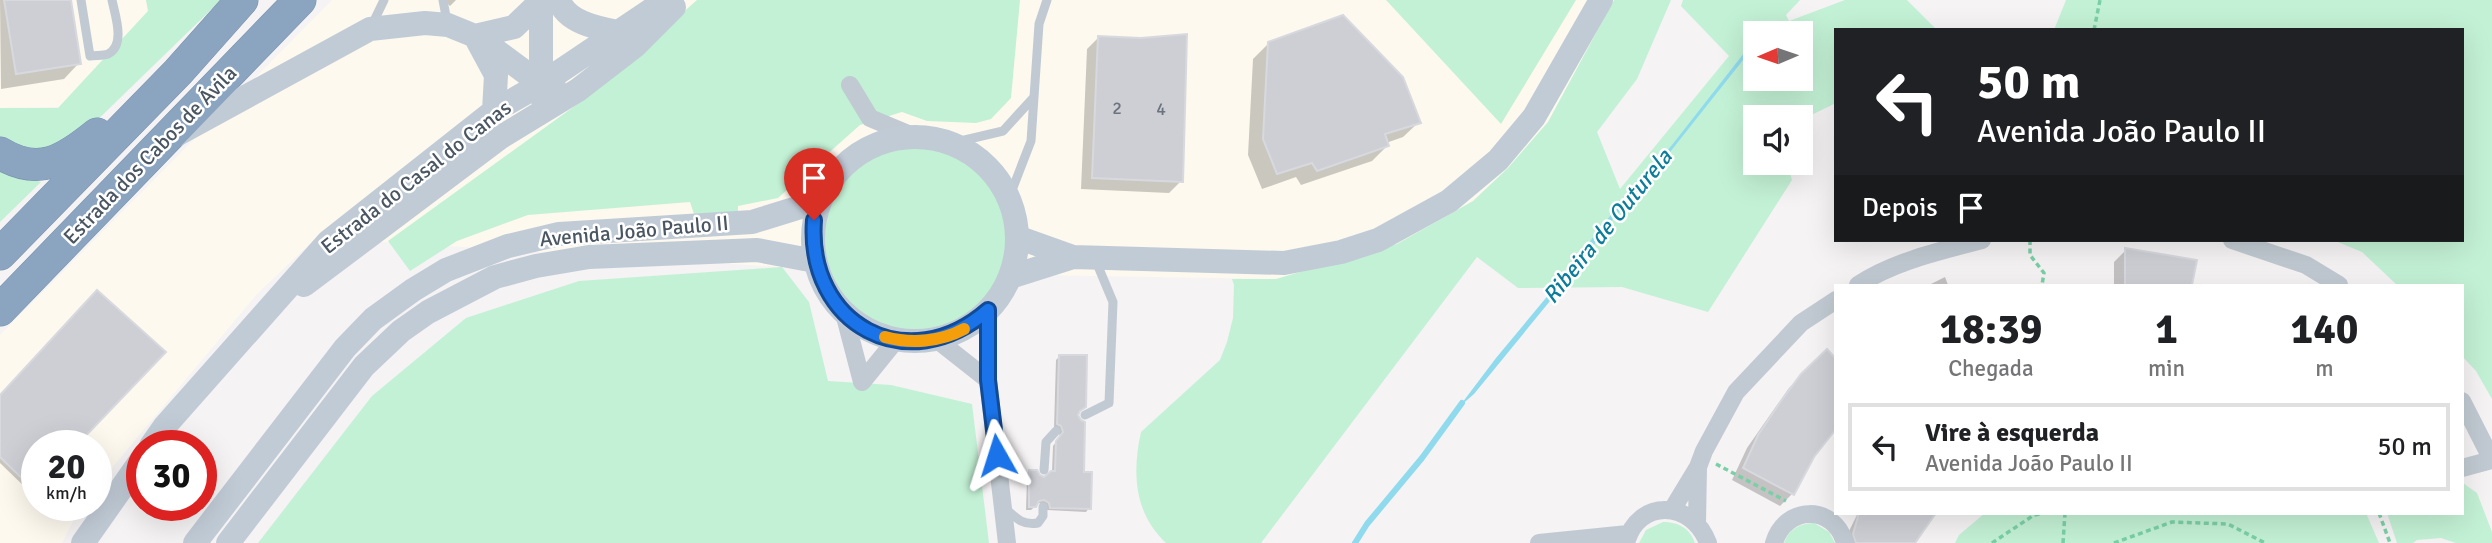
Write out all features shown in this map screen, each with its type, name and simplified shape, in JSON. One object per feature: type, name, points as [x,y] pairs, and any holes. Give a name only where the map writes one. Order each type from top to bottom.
[{"type":"highway","name":"Estrada dos Cabos de Ávila","points":[[0,254],[178,72],[242,0]]},
{"type":"highway","name":"Estrada dos Cabos de Ávila","points":[[0,310],[300,0]]},
{"type":"highway","points":[[0,153],[15,162],[31,166],[63,158],[178,72]]},
{"type":"street","points":[[475,36],[514,27],[547,0]]},
{"type":"street","points":[[547,0],[560,6],[585,25],[617,32]]},
{"type":"street","points":[[541,84],[547,0]]},
{"type":"street","name":"Estrada do Casal do Canas","points":[[162,430],[328,242],[494,111],[541,84],[666,0]]},
{"type":"street","name":"Estrada do Casal do Canas","points":[[269,310],[399,216],[501,137],[578,90],[635,46],[680,0]]},
{"type":"street","points":[[1017,237],[1084,257],[1283,263],[1341,252],[1392,233],[1449,201],[1498,160],[1534,117],[1601,0]]},
{"type":"street","points":[[163,141],[370,29],[425,23],[448,25],[475,36],[541,84],[578,90]]},
{"type":"street","points":[[475,36],[496,75],[494,111]]},
{"type":"street","name":"Estrada do Casal do Canas","points":[[501,137],[530,107],[541,84]]},
{"type":"street","points":[[850,85],[870,118],[913,136]]},
{"type":"street","points":[[913,136],[953,143],[986,165],[1009,198],[1017,237],[1010,277],[1001,295],[988,310],[956,333],[916,342],[877,334],[844,313],[821,280],[815,261],[813,230],[820,201],[841,167],[856,154],[884,141],[913,136]]},
{"type":"street","name":"Avenida João Paulo II","points":[[195,543],[345,348],[373,319],[446,270],[486,253],[559,234],[752,222],[820,201]]},
{"type":"street","points":[[1860,284],[1875,274],[1941,250],[1974,242]]},
{"type":"street","points":[[2238,242],[2306,265],[2337,284]]},
{"type":"street","name":"Avenida João Paulo II","points":[[228,543],[363,366],[401,331],[428,312],[495,278],[536,266],[589,257],[757,250],[815,261]]},
{"type":"street","points":[[1010,277],[1084,257]]},
{"type":"street","points":[[1672,510],[1737,392],[1801,323],[1834,301]]},
{"type":"street","points":[[988,310],[988,380],[1007,543]]},
{"type":"street","points":[[844,313],[862,382],[896,340]]},
{"type":"street","points":[[936,339],[988,380]]},
{"type":"street","points":[[2464,405],[2492,460],[2464,467]]},
{"type":"street","points":[[1700,462],[1698,523],[1708,543]]},
{"type":"street","points":[[83,543],[126,482]]},
{"type":"street","points":[[1539,543],[1627,538],[1643,517],[1657,511],[1672,510],[1685,514],[1698,523]]},
{"type":"street","points":[[1774,543],[1777,533],[1786,523],[1797,516],[1810,513],[1837,518],[1844,543]]},
{"type":"lane","points":[[81,0],[90,56],[108,54],[116,45],[118,35],[113,0]]},
{"type":"lane","points":[[370,29],[384,0]]},
{"type":"lane","points":[[443,0],[448,25]]},
{"type":"lane","points":[[1009,198],[1031,141],[1041,0]]},
{"type":"lane","points":[[1041,17],[1046,0]]},
{"type":"lane","points":[[953,143],[1003,131],[1034,97]]},
{"type":"lane","points":[[1084,257],[1113,302],[1109,403],[1086,415]]},
{"type":"lane","points":[[1044,470],[1046,442],[1056,431]]},
{"type":"lane","points":[[1002,505],[1028,525],[1038,523],[1044,516],[1044,507]]},
{"type":"path","points":[[2094,28],[2100,0]]},
{"type":"path","points":[[2030,242],[2031,254],[2043,273],[2042,284]]},
{"type":"path","points":[[1700,462],[1810,513]]},
{"type":"path","points":[[1992,543],[2035,515]]},
{"type":"path","points":[[2063,543],[2066,515]]},
{"type":"path","points":[[2380,515],[2390,543]]},
{"type":"path","points":[[2114,543],[2172,522],[2228,524],[2264,543]]},
{"type":"shaded area","points":[[0,0],[146,0],[148,11],[59,107],[0,108]]},
{"type":"shaded area","points":[[332,0],[1614,0],[1548,122],[1508,168],[1473,201],[1397,244],[1276,279],[1029,275],[1010,277],[782,267],[316,238],[257,294],[144,430],[126,430],[126,451],[112,468],[112,430],[21,430],[21,521],[73,521],[62,543],[0,543],[0,335]]},
{"type":"green space","points":[[146,0],[221,0],[85,132],[28,158],[0,139],[0,108],[58,108],[148,11]]},
{"type":"green space","points":[[697,0],[1020,0],[1011,98],[991,119],[976,123],[927,121],[902,112],[860,125],[778,198],[738,206],[738,213],[694,214],[690,202],[528,215],[457,241],[410,271],[388,241],[590,95]]},
{"type":"green space","points":[[1386,0],[1576,0],[1501,124]]},
{"type":"green space","points":[[1614,0],[1671,0],[1637,79],[1597,132],[1620,189],[1729,56],[1681,6],[1683,0],[1800,0],[1786,15],[1789,21],[1845,0],[1907,0],[1935,28],[1834,28],[1834,104],[1813,114],[1813,105],[1743,105],[1743,175],[1791,175],[1792,180],[1708,312],[1622,287],[1518,288],[1477,257],[1261,543],[1166,543],[1147,519],[1138,492],[1137,462],[1141,432],[1220,360],[1233,318],[1232,279],[1276,279],[1397,244],[1473,201],[1508,168],[1548,122]]},
{"type":"green space","points":[[2066,0],[2492,0],[2492,399],[2476,371],[2464,358],[2464,284],[2396,284],[2362,252],[2338,242],[2464,242],[2464,28],[2055,28]]},
{"type":"green space","points":[[915,147],[950,154],[966,162],[980,174],[992,188],[1000,204],[1007,239],[1000,274],[992,290],[980,304],[966,316],[950,324],[915,331],[880,324],[864,316],[850,304],[838,290],[830,274],[823,239],[830,204],[838,188],[850,174],[864,162],[880,154]]},
{"type":"green space","points":[[0,167],[41,182],[0,222]]},
{"type":"green space","points":[[782,267],[809,302],[828,381],[891,385],[972,404],[989,543],[258,543],[372,396],[466,318],[579,281]]},
{"type":"green space","points":[[2464,484],[2477,493],[2492,532],[2492,543],[2456,543],[2441,538],[2397,543],[2388,515],[2464,515]]},
{"type":"green space","points":[[1983,515],[2367,515],[2379,543],[1955,543],[1959,535]]},
{"type":"green space","points":[[1663,522],[1683,527],[1695,543],[1639,543],[1646,530]]},
{"type":"green space","points":[[1814,523],[1829,532],[1835,543],[1784,543],[1795,528]]},
{"type":"water","points":[[1743,54],[1743,60],[1647,181],[1605,228],[1586,257],[1474,394],[1459,407],[1575,263],[1598,230],[1672,145]]},
{"type":"building","points":[[4,0],[71,0],[81,64],[16,74]]},
{"type":"building","points":[[1343,15],[1403,77],[1421,123],[1385,134],[1389,146],[1317,171],[1312,163],[1277,174],[1263,139],[1268,42]]},
{"type":"building","points":[[1187,34],[1183,182],[1092,178],[1098,36],[1141,38]]},
{"type":"building","points":[[2125,248],[2197,260],[2192,284],[2125,284]]},
{"type":"building","points":[[97,290],[166,352],[91,430],[21,430],[21,477],[0,457],[0,395]]},
{"type":"building","points":[[1827,349],[1834,357],[1834,432],[1814,457],[1794,495],[1743,468],[1758,435],[1801,374]]},
{"type":"building","points":[[1059,355],[1087,355],[1086,407],[1078,415],[1085,422],[1084,472],[1092,472],[1091,509],[1050,508],[1049,503],[1044,500],[1039,501],[1036,507],[1029,507],[1029,470],[1037,470],[1044,477],[1055,471],[1056,441],[1063,432],[1057,424]]},
{"type":"building","points":[[1858,515],[1935,515],[1915,543],[1856,543],[1853,534]]},
{"type":"waterway","points":[[1355,543],[1462,403]]},
{"type":"slow traffic","points":[[885,337],[916,342],[936,339],[964,329]]},
{"type":"route","points":[[814,220],[812,240],[821,280],[831,298],[859,325],[896,340],[916,342],[956,333],[988,310],[988,380],[997,455]]},
{"type":"water label","name":"Ribeira de Outurela","points":[[1607,226]]}]
